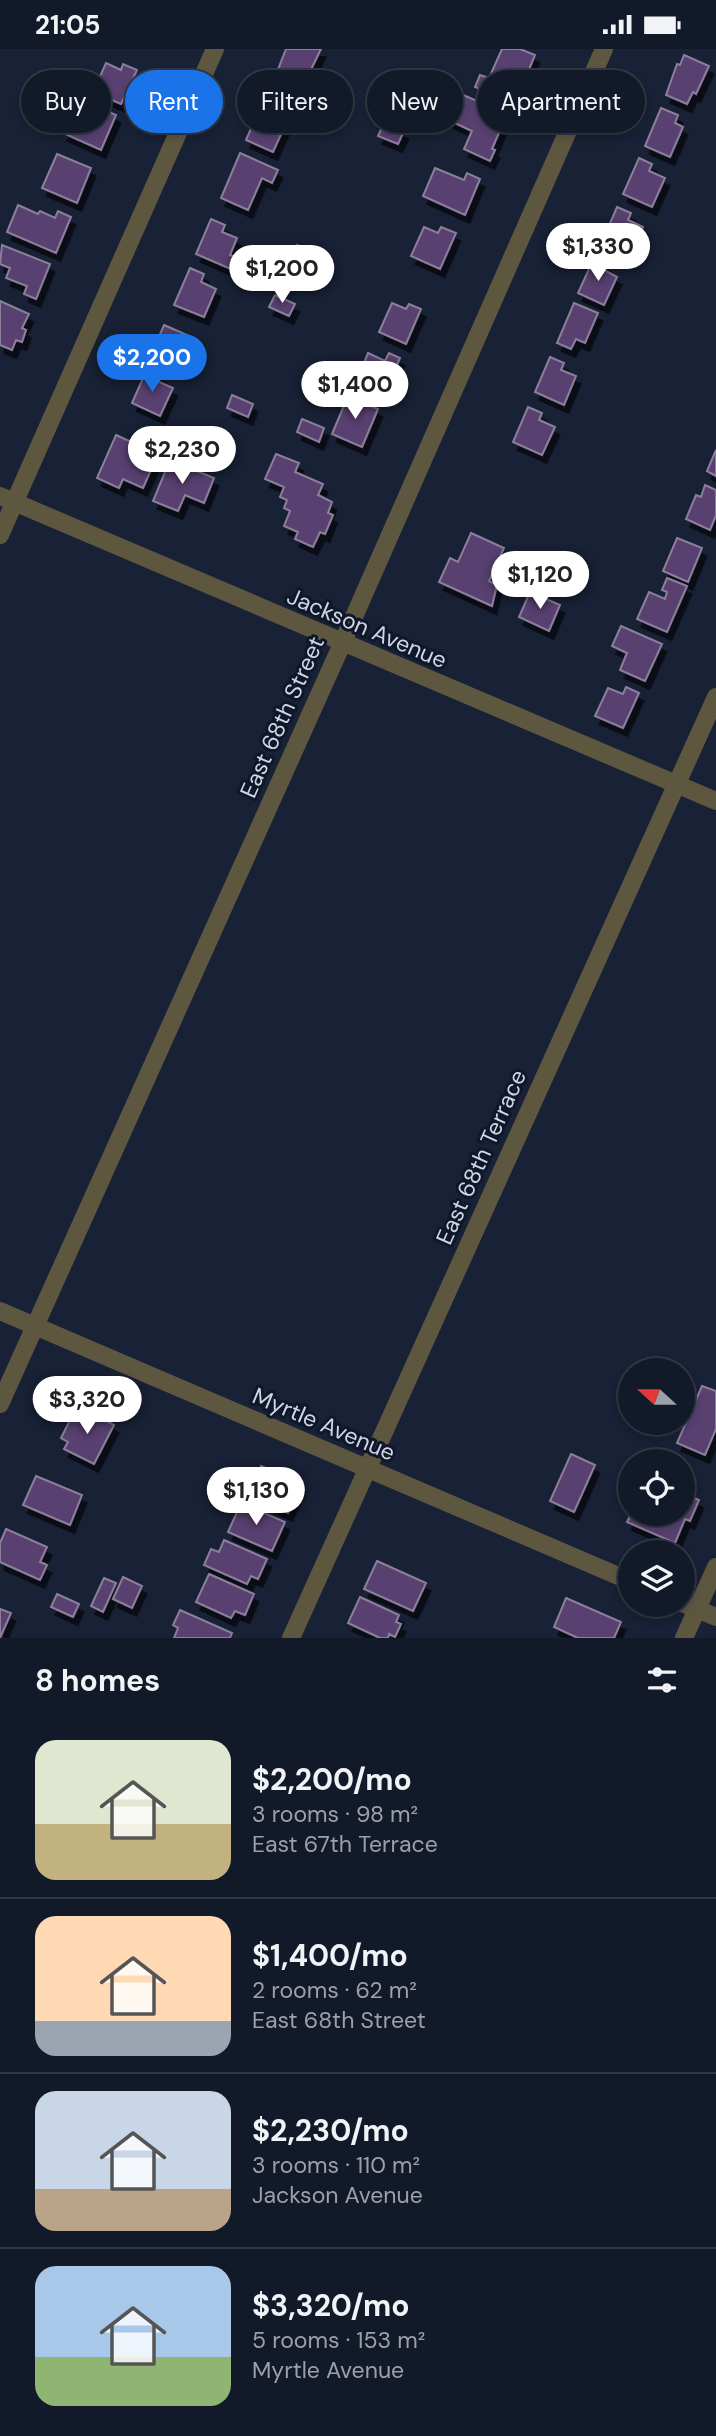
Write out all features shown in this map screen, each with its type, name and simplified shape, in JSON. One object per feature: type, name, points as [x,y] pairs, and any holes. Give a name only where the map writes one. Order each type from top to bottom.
[{"type":"street","points":[[0,535],[7,499],[215,49]]},
{"type":"street","name":"East 68th Street","points":[[0,1404],[342,644],[604,49]]},
{"type":"street","name":"Jackson Avenue","points":[[7,499],[342,644],[716,801]]},
{"type":"street","name":"East 68th Terrace","points":[[291,1638],[716,697]]},
{"type":"street","name":"Myrtle Avenue","points":[[0,1311],[618,1576]]},
{"type":"street","points":[[695,1598],[716,1567]]},
{"type":"street","points":[[695,1608],[716,1617]]},
{"type":"street","points":[[684,1638],[688,1617]]},
{"type":"building","points":[[286,49],[321,49],[311,70],[278,70]]},
{"type":"building","points":[[502,49],[520,49],[535,55],[529,70],[493,70]]},
{"type":"building","points":[[684,55],[709,66],[696,94],[693,92],[687,104],[666,95],[677,64],[680,65]]},
{"type":"building","points":[[106,63],[121,70],[123,64],[137,70],[125,70],[125,96],[121,104],[111,100],[111,70],[103,70]]},
{"type":"building","points":[[463,95],[477,101],[477,133],[499,133],[490,161],[464,149],[472,131],[463,127]]},
{"type":"building","points":[[661,108],[678,115],[675,123],[683,127],[670,157],[645,146]]},
{"type":"building","points":[[111,113],[116,115],[111,127]]},
{"type":"building","points":[[63,133],[108,133],[101,150]]},
{"type":"building","points":[[249,133],[282,133],[273,152],[246,140]]},
{"type":"building","points":[[379,133],[403,133],[398,144],[378,136]]},
{"type":"building","points":[[240,153],[278,170],[272,183],[262,178],[248,210],[221,198]]},
{"type":"building","points":[[57,154],[91,168],[77,203],[42,188]]},
{"type":"building","points":[[639,158],[652,164],[649,171],[665,178],[652,207],[623,194]]},
{"type":"building","points":[[435,168],[464,180],[467,173],[480,179],[465,215],[423,196]]},
{"type":"building","points":[[18,205],[55,218],[58,211],[71,217],[56,253],[7,232]]},
{"type":"building","points":[[617,207],[631,213],[628,220],[643,227],[629,257],[601,244]]},
{"type":"building","points":[[211,219],[225,225],[222,232],[237,238],[230,255],[245,261],[240,273],[196,254]]},
{"type":"building","points":[[424,227],[438,233],[441,227],[456,233],[440,269],[411,256]]},
{"type":"building","points":[[2,245],[50,264],[36,299],[24,294],[27,286],[6,278],[10,268],[0,264]]},
{"type":"building","points":[[297,245],[318,254],[312,265],[292,256]]},
{"type":"building","points":[[594,258],[606,264],[604,270],[617,277],[604,305],[578,293]]},
{"type":"building","points":[[190,268],[204,274],[201,282],[216,289],[204,317],[174,305]]},
{"type":"building","points":[[275,295],[295,304],[289,316],[269,307]]},
{"type":"building","points":[[0,301],[29,314],[22,328],[26,330],[22,342],[16,340],[12,350],[0,345]]},
{"type":"building","points":[[392,303],[406,309],[409,304],[421,309],[406,344],[379,332]]},
{"type":"building","points":[[574,303],[598,313],[585,343],[576,339],[571,349],[557,343]]},
{"type":"building","points":[[164,325],[194,338],[182,366],[152,353]]},
{"type":"building","points":[[368,353],[385,361],[389,353],[400,358],[384,394],[356,382]]},
{"type":"building","points":[[550,357],[564,363],[561,370],[576,376],[564,405],[535,392]]},
{"type":"building","points":[[147,369],[160,374],[157,381],[173,388],[160,416],[132,403]]},
{"type":"building","points":[[232,395],[253,404],[248,417],[227,408]]},
{"type":"building","points":[[348,396],[378,409],[362,447],[332,434]]},
{"type":"building","points":[[528,407],[542,413],[539,420],[555,427],[542,455],[513,442]]},
{"type":"building","points":[[302,419],[324,428],[319,442],[297,432]]},
{"type":"building","points":[[116,435],[158,454],[143,488],[123,479],[119,488],[97,478]]},
{"type":"building","points":[[716,450],[716,476],[707,471]]},
{"type":"building","points":[[276,454],[299,463],[295,472],[323,484],[318,495],[332,502],[328,513],[333,515],[325,534],[320,532],[313,547],[295,539],[298,532],[284,526],[290,511],[284,508],[287,500],[280,497],[284,487],[265,479]]},
{"type":"building","points":[[170,460],[214,478],[204,503],[185,495],[178,511],[153,501]]},
{"type":"building","points":[[705,485],[716,490],[716,515],[710,530],[686,519],[696,495],[701,497]]},
{"type":"building","points":[[471,533],[504,548],[489,581],[497,585],[492,606],[439,582],[450,558],[458,562]]},
{"type":"building","points":[[677,538],[702,548],[688,582],[663,571]]},
{"type":"building","points":[[667,578],[687,586],[667,632],[637,619],[649,592],[665,599],[667,592],[662,590]]},
{"type":"building","points":[[530,592],[560,605],[549,631],[519,617]]},
{"type":"building","points":[[621,626],[662,644],[645,681],[620,670],[627,653],[612,646]]},
{"type":"building","points":[[626,687],[639,693],[623,728],[595,716],[608,688],[623,694]]},
{"type":"building","points":[[702,1386],[716,1391],[716,1429],[705,1455],[677,1443],[681,1435],[695,1435],[695,1402]]},
{"type":"building","points":[[84,1409],[114,1425],[94,1464],[64,1449],[68,1442],[61,1438],[73,1414],[79,1418]]},
{"type":"building","points":[[571,1454],[595,1465],[574,1512],[550,1501]]},
{"type":"building","points":[[261,1466],[301,1484],[288,1513],[237,1490],[245,1471],[257,1476]]},
{"type":"building","points":[[36,1476],[82,1495],[70,1525],[23,1505]]},
{"type":"building","points":[[241,1503],[285,1522],[272,1551],[228,1532]]},
{"type":"building","points":[[636,1526],[682,1526],[676,1540],[668,1540]]},
{"type":"building","points":[[6,1529],[47,1547],[40,1562],[47,1565],[40,1580],[0,1562],[0,1543]]},
{"type":"building","points":[[224,1540],[267,1559],[258,1579],[251,1576],[247,1584],[204,1565],[211,1549],[219,1552]]},
{"type":"building","points":[[377,1561],[426,1583],[413,1611],[364,1589]]},
{"type":"building","points":[[209,1574],[254,1594],[245,1615],[235,1611],[231,1618],[196,1602]]},
{"type":"building","points":[[123,1577],[142,1586],[132,1608],[113,1599]]},
{"type":"building","points":[[104,1578],[116,1583],[103,1612],[91,1606]]},
{"type":"building","points":[[57,1594],[79,1604],[73,1617],[51,1607]]},
{"type":"building","points":[[360,1597],[399,1615],[396,1622],[401,1624],[395,1637],[389,1634],[388,1638],[380,1638],[348,1623]]},
{"type":"building","points":[[566,1598],[621,1622],[614,1638],[578,1638],[554,1627]]},
{"type":"building","points":[[0,1609],[11,1613],[0,1638]]},
{"type":"building","points":[[180,1610],[232,1633],[230,1638],[174,1638],[178,1628],[173,1625]]}]
